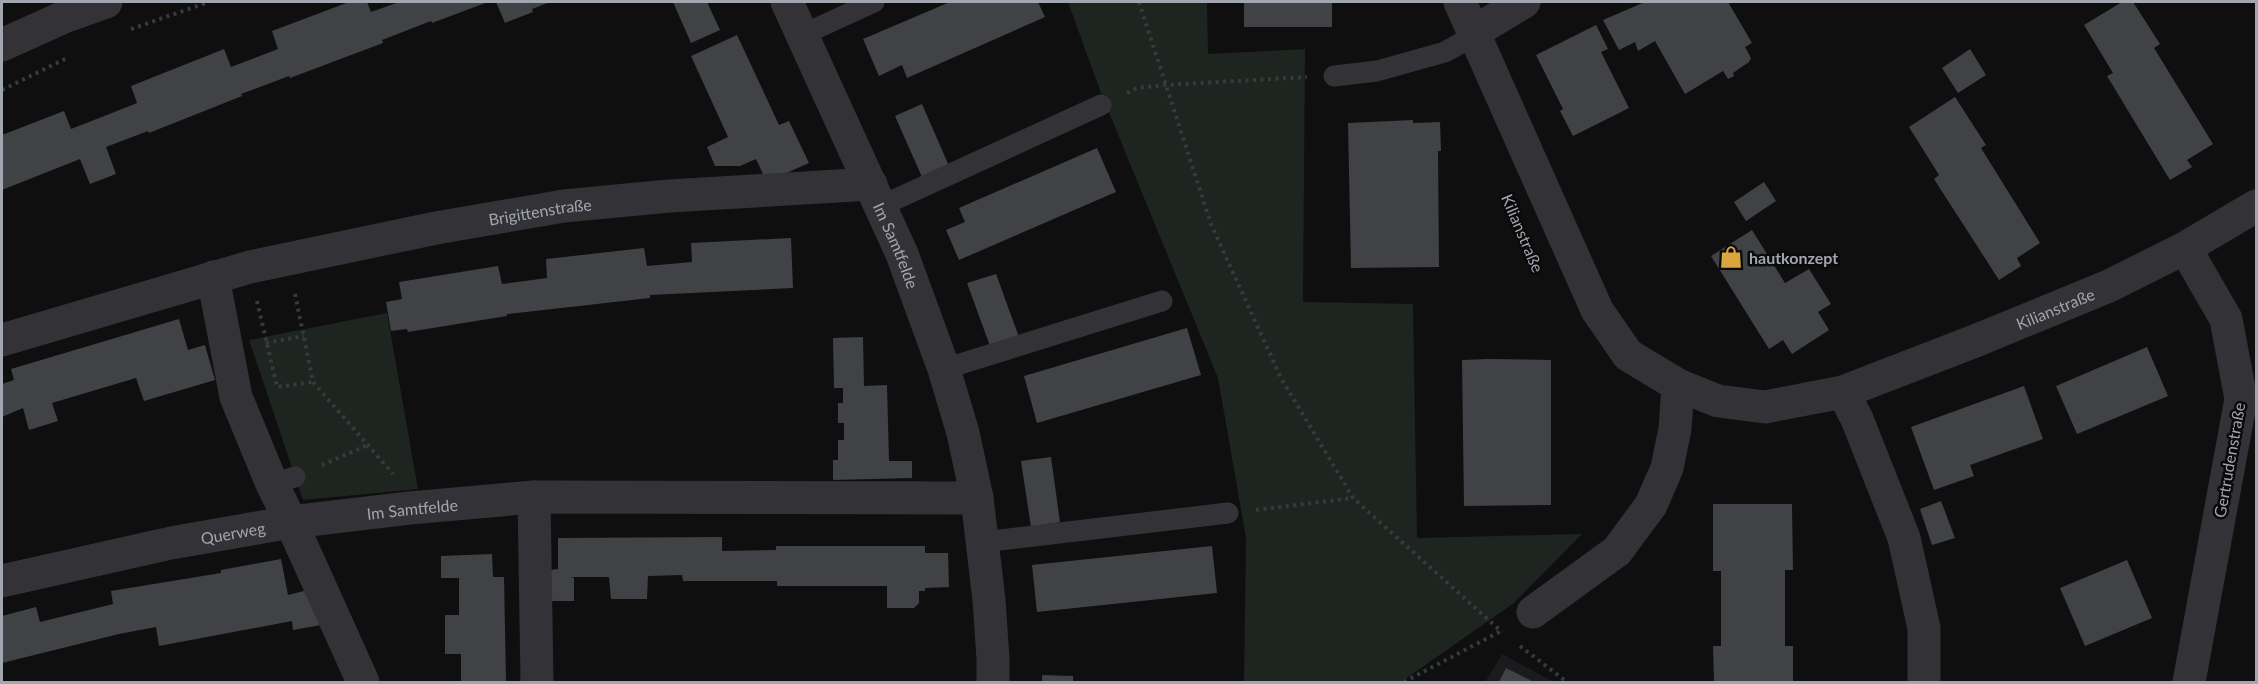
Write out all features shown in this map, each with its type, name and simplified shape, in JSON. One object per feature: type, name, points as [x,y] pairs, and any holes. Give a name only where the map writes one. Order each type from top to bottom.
[{"type":"street","points":[[2,45],[64,17],[106,2]]},
{"type":"street","name":"Im Samtfelde","points":[[787,2],[902,254],[944,369],[963,433],[977,498],[989,600],[993,682]]},
{"type":"street","name":"Kilianstraße","points":[[1460,2],[1597,310],[1628,356],[1678,385],[1718,401],[1765,407],[1843,392],[2109,286],[2185,248],[2256,206]]},
{"type":"street","points":[[1475,34],[1524,2]]},
{"type":"street","name":"Brigittenstraße","points":[[2,340],[250,267],[436,228],[564,206],[669,196],[876,195]]},
{"type":"street","name":"Gertrudenstraße","points":[[2185,248],[2226,318],[2241,399],[2189,682]]},
{"type":"street","points":[[213,277],[236,397],[283,480],[291,522],[363,682]]},
{"type":"street","points":[[1533,612],[1617,551],[1651,505],[1668,468],[1675,429],[1678,385]]},
{"type":"street","points":[[1843,392],[1857,419],[1904,538],[1924,628],[1924,682]]},
{"type":"street","points":[[534,497],[537,682]]},
{"type":"street","name":"Im Samtfelde","points":[[291,522],[534,497],[977,498]]},
{"type":"street","name":"Querweg","points":[[2,581],[171,543],[291,522]]},
{"type":"lane","points":[[802,34],[874,2]]},
{"type":"lane","points":[[1334,76],[1377,71],[1445,52],[1475,34]]},
{"type":"lane","points":[[876,195],[1101,105]]},
{"type":"lane","points":[[944,369],[1162,301]]},
{"type":"lane","points":[[983,542],[1228,513]]},
{"type":"path","points":[[1139,2],[1211,224],[1281,378],[1353,498],[1509,637]]},
{"type":"path","points":[[1101,105],[1137,88],[1334,76]]},
{"type":"path","points":[[288,259],[313,382],[407,490],[410,508]]},
{"type":"path","points":[[250,267],[277,387],[313,382]]},
{"type":"path","points":[[266,343],[304,336]]},
{"type":"path","points":[[283,480],[368,445]]},
{"type":"path","points":[[1228,513],[1353,498]]},
{"type":"path","points":[[1404,682],[1501,631]]},
{"type":"path","points":[[1517,644],[1567,682]]},
{"type":"shaded area","points":[[1068,2],[1207,2],[1208,54],[1305,49],[1303,302],[1413,304],[1417,538],[1582,534],[1514,603],[1401,682],[1244,682],[1246,538],[1218,378],[1101,93]]},
{"type":"shaded area","points":[[387,313],[418,489],[303,500],[249,340]]},
{"type":"shaded area","points":[[1502,654],[1554,682],[1485,682]]},
{"type":"building","points":[[349,2],[367,2],[371,12],[399,2],[488,2],[432,23],[431,21],[382,40],[383,43],[241,94],[242,96],[149,133],[148,131],[106,147],[116,174],[90,184],[80,159],[2,190],[2,135],[64,111],[71,129],[137,103],[131,86],[224,49],[231,67],[278,49],[272,31]]},
{"type":"building","points":[[496,2],[550,2],[532,9],[533,12],[505,23]]},
{"type":"building","points":[[673,2],[707,2],[720,30],[691,43]]},
{"type":"building","points":[[950,2],[1038,2],[1045,17],[907,78],[902,65],[879,76],[863,39]]},
{"type":"building","points":[[1244,2],[1332,2],[1332,27],[1244,27]]},
{"type":"building","points":[[1645,2],[1728,2],[1752,43],[1745,47],[1751,58],[1749,62],[1728,79],[1723,71],[1685,94],[1655,41],[1638,51],[1635,42],[1619,50],[1603,20]]},
{"type":"building","points":[[2122,2],[2133,2],[2160,44],[2154,48],[2213,144],[2187,160],[2192,167],[2170,180],[2107,76],[2113,73],[2084,25]]},
{"type":"building","points":[[1596,25],[1608,49],[1601,52],[1629,108],[1573,136],[1560,111],[1563,109],[1536,55]]},
{"type":"building","points":[[737,35],[779,125],[789,121],[809,163],[784,174],[763,174],[756,159],[740,166],[715,166],[707,147],[728,137],[691,56]]},
{"type":"building","points":[[1970,49],[1986,75],[1958,93],[1942,68]]},
{"type":"building","points":[[1955,97],[1986,145],[1981,148],[2040,243],[2017,258],[2021,266],[1999,280],[1934,179],[1939,175],[1909,127]]},
{"type":"building","points":[[922,104],[949,166],[922,177],[895,116]]},
{"type":"building","points":[[1413,120],[1413,123],[1440,122],[1439,267],[1351,268],[1348,123]]},
{"type":"building","points":[[1097,148],[1116,192],[959,260],[946,230],[965,222],[959,208]]},
{"type":"building","points":[[1764,182],[1776,201],[1746,221],[1734,202]]},
{"type":"building","points":[[1752,230],[1785,283],[1809,269],[1831,304],[1818,312],[1829,330],[1792,354],[1783,340],[1769,349],[1711,256]]},
{"type":"building","points":[[791,238],[793,288],[650,295],[650,298],[507,314],[507,316],[408,332],[407,329],[391,331],[386,302],[402,299],[399,282],[498,266],[502,284],[547,278],[546,259],[644,248],[647,266],[692,262],[691,243]]},
{"type":"building","points":[[996,274],[1019,337],[990,346],[967,283]]},
{"type":"building","points":[[179,319],[188,350],[205,345],[215,380],[144,401],[136,378],[52,403],[58,421],[29,430],[23,408],[2,417],[2,384],[14,380],[11,369]]},
{"type":"building","points":[[1187,328],[1201,375],[1037,423],[1024,376]]},
{"type":"building","points":[[863,337],[864,386],[887,385],[889,461],[912,461],[912,478],[833,480],[833,460],[838,460],[838,440],[844,440],[844,423],[838,423],[838,403],[843,403],[843,388],[834,388],[833,338]]},
{"type":"building","points":[[2147,347],[2168,396],[2077,434],[2056,386]]},
{"type":"building","points":[[1462,360],[1551,360],[1551,505],[1464,506]]},
{"type":"building","points":[[2024,386],[2043,439],[1970,465],[1974,476],[1934,490],[1911,427]]},
{"type":"building","points":[[1051,457],[1060,522],[1031,527],[1021,461]]},
{"type":"building","points":[[1941,501],[1955,538],[1932,545],[1920,509]]},
{"type":"building","points":[[1713,504],[1792,504],[1793,570],[1785,570],[1785,646],[1793,646],[1793,682],[1714,682],[1713,646],[1721,646],[1721,571],[1713,571]]},
{"type":"building","points":[[722,537],[722,551],[776,550],[776,546],[925,546],[925,553],[948,553],[949,587],[925,588],[925,591],[919,591],[919,603],[914,608],[887,608],[887,586],[777,586],[777,581],[683,581],[682,575],[648,576],[647,599],[611,599],[609,577],[571,577],[574,578],[574,601],[551,601],[551,570],[558,569],[558,538]]},
{"type":"building","points":[[1212,546],[1217,593],[1037,612],[1032,565]]},
{"type":"building","points":[[492,554],[493,577],[504,577],[506,682],[461,682],[461,654],[445,654],[445,615],[459,615],[459,578],[441,578],[441,556]]},
{"type":"building","points":[[281,559],[288,595],[304,591],[321,625],[293,630],[292,621],[159,646],[156,627],[2,663],[2,616],[36,607],[40,622],[113,604],[111,591],[221,573],[221,570]]},
{"type":"building","points":[[2127,560],[2152,618],[2085,646],[2060,588]]},
{"type":"building","points":[[1506,668],[1534,682],[1499,682]]},
{"type":"building","points":[[1042,675],[1073,676],[1073,682],[1042,682]]},
{"type":"place","name":"hautkonzept","points":[[1731,257]]}]
